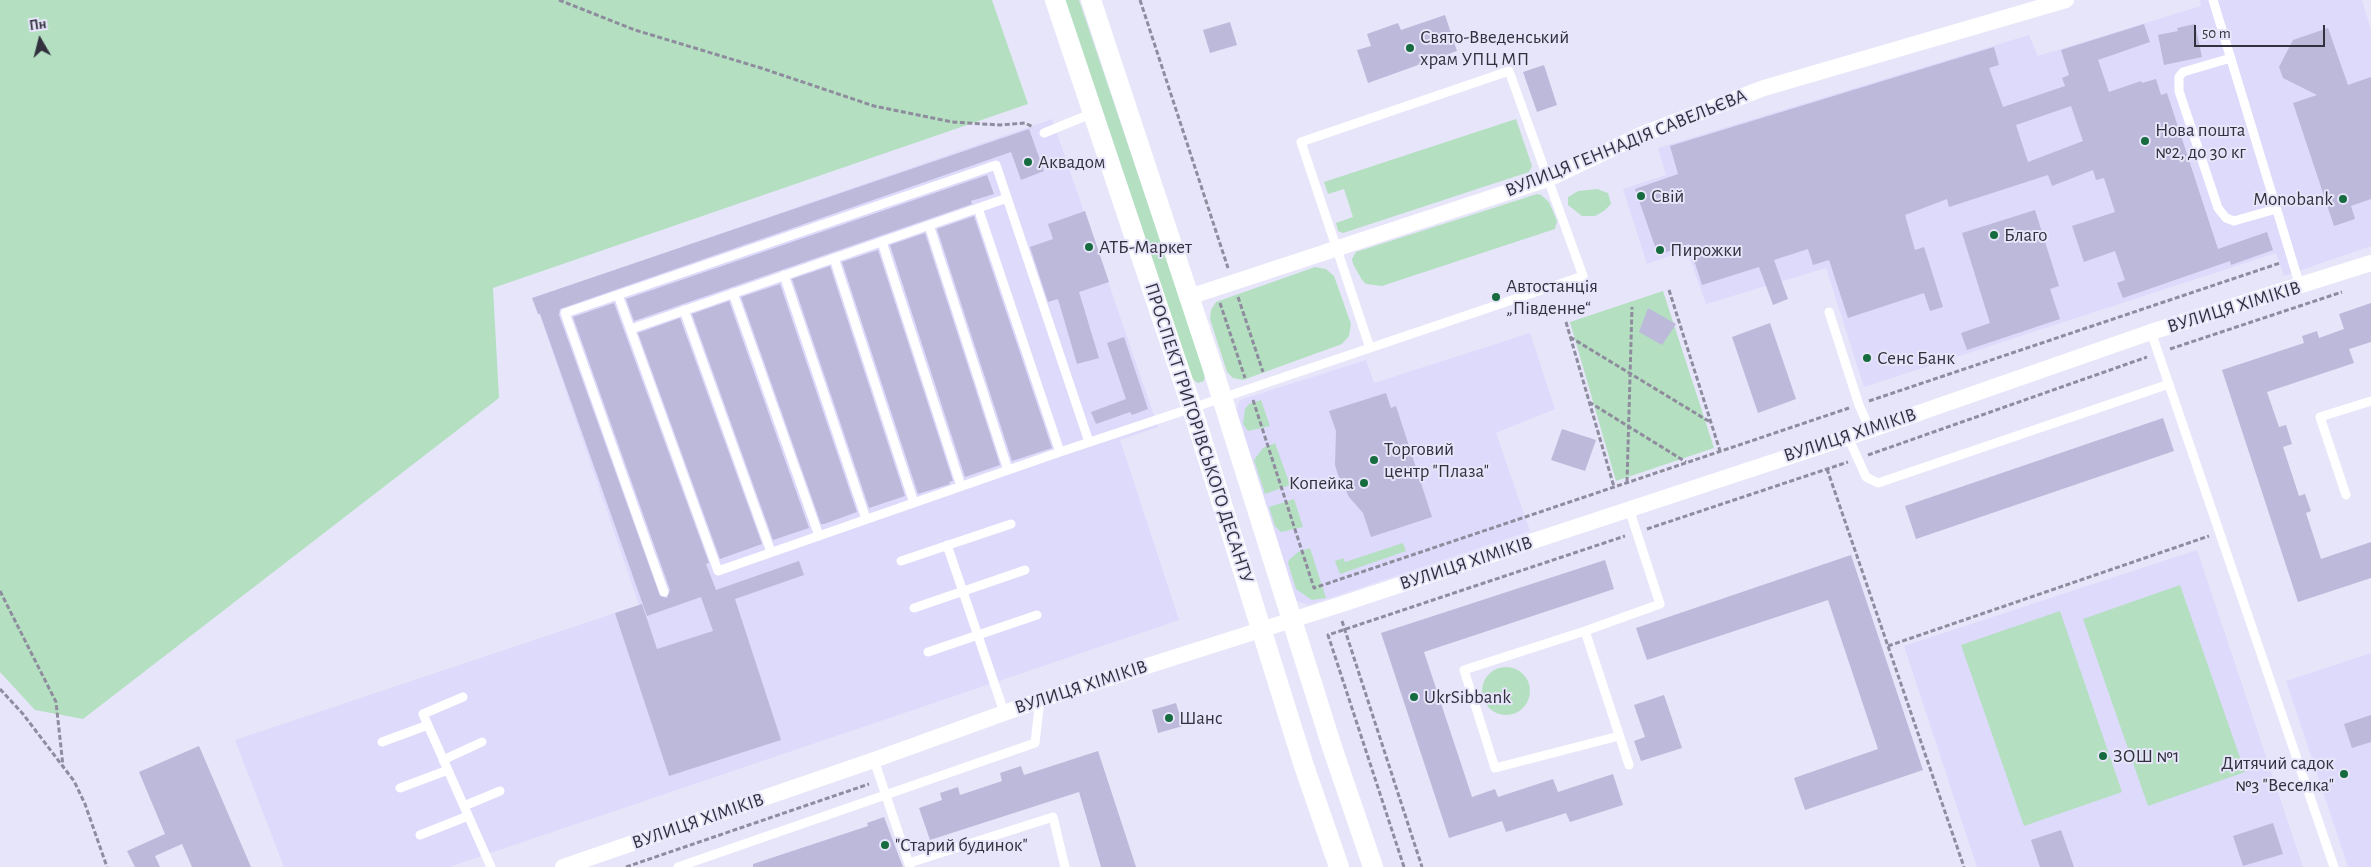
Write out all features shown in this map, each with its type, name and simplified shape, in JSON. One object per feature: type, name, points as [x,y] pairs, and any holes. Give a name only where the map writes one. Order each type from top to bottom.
[{"type":"street","name":"ПРОСПЕКТ ГРИГОРІВСЬКОГО ДЕСАНТУ","points":[[1055,0],[1192,408],[1304,766],[1339,867]]},
{"type":"street","name":"ПРОСПЕКТ ГРИГОРІВСЬКОГО ДЕСАНТУ","points":[[1091,0],[1222,398],[1332,746],[1373,867]]},
{"type":"street","name":"ВУЛИЦЯ ГЕННАДІЯ САВЕЛЬЄВА","points":[[1189,297],[1548,179],[1643,134],[1764,88],[2066,0]]},
{"type":"street","name":"ВУЛИЦЯ ХІМІКІВ","points":[[562,867],[599,861],[1004,712],[1336,606],[1870,430],[2152,332],[2371,263]]},
{"type":"lane","points":[[2213,0],[2300,286]]},
{"type":"lane","points":[[2230,58],[2183,72],[2179,77],[2179,91],[2218,208],[2226,218],[2234,221],[2276,209]]},
{"type":"lane","points":[[618,295],[718,571],[1089,442],[1267,383],[1583,276],[1510,71],[1301,142],[1370,348]]},
{"type":"lane","points":[[1044,133],[1092,113]]},
{"type":"lane","points":[[664,592],[565,313],[996,165],[1089,442]]},
{"type":"lane","points":[[631,329],[1007,198]]},
{"type":"lane","points":[[978,208],[1060,452]]},
{"type":"lane","points":[[928,225],[1008,470]]},
{"type":"lane","points":[[882,242],[960,486]]},
{"type":"lane","points":[[834,258],[914,503]]},
{"type":"lane","points":[[784,275],[866,520]]},
{"type":"lane","points":[[733,293],[819,536]]},
{"type":"lane","points":[[684,310],[771,552]]},
{"type":"lane","points":[[1829,312],[1859,404],[1870,430]]},
{"type":"lane","points":[[2152,332],[2218,533],[2334,867]]},
{"type":"lane","points":[[1848,437],[1866,477],[1878,483],[2169,384]]},
{"type":"lane","points":[[2346,495],[2320,418],[2371,401]]},
{"type":"lane","points":[[1620,736],[1495,768],[1464,670],[1660,604],[1628,509]]},
{"type":"lane","points":[[901,561],[1011,524]]},
{"type":"lane","points":[[947,545],[1004,712]]},
{"type":"lane","points":[[914,608],[1025,570]]},
{"type":"lane","points":[[928,652],[1037,615]]},
{"type":"lane","points":[[1584,631],[1629,765]]},
{"type":"lane","points":[[463,697],[423,714],[490,867]]},
{"type":"lane","points":[[678,867],[1035,743],[1040,700]]},
{"type":"lane","points":[[382,742],[428,725]]},
{"type":"lane","points":[[444,760],[482,742]]},
{"type":"lane","points":[[874,760],[910,865],[1053,817],[1065,867]]},
{"type":"lane","points":[[400,788],[448,770]]},
{"type":"lane","points":[[464,806],[500,791]]},
{"type":"lane","points":[[420,835],[468,816]]},
{"type":"path","points":[[558,0],[635,30],[761,68],[874,106],[952,122],[1000,125],[1025,124],[1044,133]]},
{"type":"path","points":[[1140,0],[1267,383]]},
{"type":"path","points":[[1215,288],[1314,588],[2291,260]]},
{"type":"path","points":[[1669,290],[1720,451]]},
{"type":"path","points":[[1626,482],[1632,307]]},
{"type":"path","points":[[1566,322],[1614,487]]},
{"type":"path","points":[[1570,336],[1710,422]]},
{"type":"path","points":[[1589,402],[1686,462]]},
{"type":"path","points":[[1827,469],[1964,867]]},
{"type":"path","points":[[1888,646],[2218,533]]},
{"type":"path","points":[[1330,583],[1422,867]]},
{"type":"path","points":[[0,591],[56,702],[63,766]]},
{"type":"path","points":[[1328,635],[1404,867]]},
{"type":"path","points":[[0,689],[23,714],[74,781],[85,804],[107,867]]},
{"type":"path","points":[[626,867],[881,779]]},
{"type":"shaded area","points":[[2200,0],[2362,0],[2371,30],[2371,246],[2284,276],[2276,253],[1864,387],[1826,268],[1706,304],[1687,250],[1647,264],[1623,189],[1666,175],[1658,148],[2029,35],[2038,56],[2201,6]]},
{"type":"shaded area","points":[[1052,119],[1158,427],[1120,440],[1179,620],[449,867],[284,867],[235,740],[639,605],[534,298]]},
{"type":"shaded area","points":[[1530,333],[1555,409],[1496,433],[1530,531],[1309,605],[1294,600],[1236,410],[1240,400],[1366,360],[1374,383]]},
{"type":"shaded area","name":"ЗОШ №1","points":[[2197,550],[2303,867],[1977,867],[1904,646]]},
{"type":"shaded area","name":"Дитячий садок №3 \"Веселка\"","points":[[2371,653],[2371,867],[2348,867],[2286,681]]},
{"type":"green space","points":[[0,0],[992,0],[1028,104],[493,288],[499,398],[83,719],[35,710],[0,672]]},
{"type":"green space","points":[[1065,0],[1079,0],[1205,372],[1204,381],[1198,383],[1191,378]]},
{"type":"green space","points":[[1516,119],[1532,166],[1529,172],[1343,233],[1338,231],[1336,223],[1353,217],[1344,189],[1328,194],[1324,182]]},
{"type":"green space","points":[[1597,189],[1608,193],[1611,204],[1595,216],[1582,216],[1568,205],[1568,197],[1578,191]]},
{"type":"green space","points":[[1537,194],[1549,202],[1557,221],[1555,229],[1382,286],[1366,284],[1353,264],[1352,259],[1356,252]]},
{"type":"green space","points":[[1315,267],[1326,269],[1334,276],[1351,324],[1349,336],[1342,344],[1243,380],[1233,378],[1227,372],[1210,319],[1211,310],[1216,302]]},
{"type":"green space","points":[[1663,291],[1714,448],[1616,481],[1570,322]]},
{"type":"green space","points":[[1261,400],[1270,426],[1248,431],[1243,424],[1245,409],[1249,404]]},
{"type":"green space","points":[[1275,443],[1290,485],[1265,494],[1254,460],[1263,448]]},
{"type":"green space","points":[[1294,499],[1303,527],[1281,532],[1275,526],[1269,507]]},
{"type":"green space","points":[[1403,543],[1406,551],[1340,574],[1335,561],[1343,558],[1345,562]]},
{"type":"green space","points":[[1310,548],[1326,598],[1312,600],[1296,589],[1288,563],[1289,560],[1298,552]]},
{"type":"green space","points":[[2180,585],[2245,772],[2148,806],[2083,619]]},
{"type":"green space","points":[[2060,611],[2122,792],[2024,826],[1961,645]]},
{"type":"green space","points":[[1501,667],[1511,667],[1523,674],[1530,686],[1530,696],[1523,708],[1511,715],[1501,715],[1493,711],[1486,704],[1482,696],[1482,686],[1486,678],[1493,671]]},
{"type":"building","name":"Свято-Введенський храм УПЦ МП","points":[[1445,15],[1457,51],[1368,83],[1357,50],[1371,46],[1367,34],[1398,23],[1401,30]]},
{"type":"building","points":[[1230,22],[1237,45],[1210,53],[1203,30]]},
{"type":"building","points":[[2144,24],[2150,42],[2098,60],[2109,92],[2141,81],[2142,83],[2156,79],[2161,95],[2167,93],[2218,249],[2267,232],[2273,250],[2231,265],[2230,261],[2123,298],[2117,283],[2125,280],[2115,251],[2084,262],[2072,226],[2115,212],[2104,178],[2096,180],[2093,170],[2052,186],[2048,175],[1949,207],[1947,199],[1905,215],[1915,250],[1924,247],[1943,307],[1930,311],[1924,293],[1848,318],[1829,260],[1813,265],[1808,249],[1774,260],[1788,299],[1773,305],[1759,267],[1702,285],[1689,244],[1658,255],[1635,189],[1678,174],[1670,146],[1994,47],[1999,65],[1989,68],[2003,107],[2065,86],[2062,78],[2069,75],[2061,50]],"holes":[[[2071,106],[2083,141],[2028,162],[2016,125]]]},
{"type":"building","points":[[2195,24],[2202,57],[2164,65],[2158,35],[2178,31],[2177,28]]},
{"type":"building","points":[[2328,28],[2348,85],[2371,77],[2371,199],[2351,206],[2355,219],[2334,226],[2293,103],[2317,95],[2283,78],[2279,67],[2293,40]]},
{"type":"building","points":[[1544,65],[1557,105],[1537,112],[1523,72]]},
{"type":"building","points":[[1029,129],[1044,171],[1021,180],[1011,152],[560,309],[559,315],[660,596],[667,598],[670,590],[573,317],[614,303],[709,563],[706,564],[716,590],[799,561],[804,575],[735,599],[781,740],[669,776],[615,613],[642,604],[657,649],[713,631],[701,597],[647,616],[540,314],[538,314],[532,298]]},
{"type":"building","points":[[987,175],[994,194],[971,201],[972,204],[634,321],[626,299]]},
{"type":"building","points":[[2035,210],[2059,286],[2050,289],[2060,319],[1967,350],[1961,333],[1990,323],[1962,233]]},
{"type":"building","points":[[1085,211],[1109,282],[1079,292],[1099,358],[1077,364],[1058,299],[1048,302],[1030,247],[1053,239],[1048,224]]},
{"type":"building","points":[[974,216],[1052,448],[1012,461],[937,229]]},
{"type":"building","points":[[925,233],[1000,465],[965,477],[890,245]]},
{"type":"building","points":[[878,250],[953,481],[949,482],[950,484],[918,494],[842,262]]},
{"type":"building","points":[[830,266],[905,496],[869,508],[792,279]]},
{"type":"building","points":[[780,284],[857,512],[824,524],[821,524],[741,297]]},
{"type":"building","points":[[729,301],[809,528],[773,540],[692,314]]},
{"type":"building","points":[[2371,303],[2371,342],[2349,349],[2354,363],[2267,392],[2279,427],[2286,425],[2292,444],[2283,447],[2299,496],[2305,494],[2311,511],[2306,513],[2321,559],[2371,542],[2371,578],[2298,602],[2222,370],[2304,343],[2302,336],[2317,331],[2319,338],[2344,329],[2339,314]]},
{"type":"building","points":[[1648,308],[1676,324],[1662,345],[1639,332]]},
{"type":"building","points":[[680,318],[762,544],[720,559],[638,333]]},
{"type":"building","points":[[1770,323],[1796,399],[1758,413],[1732,337]]},
{"type":"building","points":[[1124,337],[1148,409],[1132,415],[1130,412],[1096,424],[1091,412],[1126,399],[1107,343]]},
{"type":"building","name":"Торговий центр \"Плаза\"","points":[[1386,393],[1391,408],[1396,406],[1432,517],[1371,537],[1363,513],[1349,497],[1338,475],[1335,465],[1336,431],[1329,411]]},
{"type":"building","points":[[2163,418],[2174,451],[1916,539],[1905,506]]},
{"type":"building","points":[[1562,429],[1596,440],[1585,471],[1551,460]]},
{"type":"building","points":[[1851,555],[1923,770],[1805,810],[1794,778],[1878,749],[1828,600],[1647,660],[1636,628]]},
{"type":"building","points":[[1605,560],[1614,589],[1424,652],[1472,797],[1495,789],[1498,797],[1553,779],[1558,792],[1613,774],[1623,805],[1570,822],[1566,813],[1506,832],[1502,821],[1449,838],[1381,633]]},
{"type":"building","points":[[1664,695],[1682,748],[1641,761],[1634,741],[1645,737],[1634,705]]},
{"type":"building","points":[[1176,703],[1183,726],[1158,733],[1152,710]]},
{"type":"building","points":[[2371,715],[2371,742],[2352,748],[2344,724]]},
{"type":"building","points":[[199,746],[251,867],[192,867],[182,844],[155,856],[160,867],[135,867],[127,851],[165,834],[139,772]]},
{"type":"building","points":[[1098,751],[1136,867],[1101,867],[1079,792],[930,840],[919,808],[942,800],[940,793],[958,787],[960,795],[1002,781],[1000,773],[1021,766],[1024,775]]},
{"type":"building","points":[[884,817],[903,867],[753,867],[753,864],[868,826],[867,823]]},
{"type":"building","points":[[2273,823],[2283,854],[2243,866],[2233,836]]},
{"type":"building","points":[[2061,830],[2074,867],[2040,867],[2031,840]]},
{"type":"place","name":"Свято-Введенський храм УПЦ МП","points":[[1410,48]]},
{"type":"place","name":"Нова пошта №2, до 30 кг","points":[[2145,141]]},
{"type":"place","name":"Аквадом","points":[[1028,162]]},
{"type":"place","name":"Свій","points":[[1641,196]]},
{"type":"place","name":"Monobank","points":[[2343,199]]},
{"type":"place","name":"Благо","points":[[1994,235]]},
{"type":"place","name":"АТБ-Маркет","points":[[1089,247]]},
{"type":"place","name":"Пирожки","points":[[1660,250]]},
{"type":"place","name":"Автостанція „Південне“","points":[[1496,297]]},
{"type":"place","name":"Сенс Банк","points":[[1867,358]]},
{"type":"place","name":"Торговий центр \"Плаза\"","points":[[1374,460]]},
{"type":"place","name":"Копейка","points":[[1364,483]]},
{"type":"place","name":"UkrSibbank","points":[[1414,697]]},
{"type":"place","name":"Шанс","points":[[1169,718]]},
{"type":"place","name":"ЗОШ №1","points":[[2103,756]]},
{"type":"place","name":"Дитячий садок №3 \"Веселка\"","points":[[2344,774]]},
{"type":"place","name":"\"Старий будинок\"","points":[[885,845]]}]
